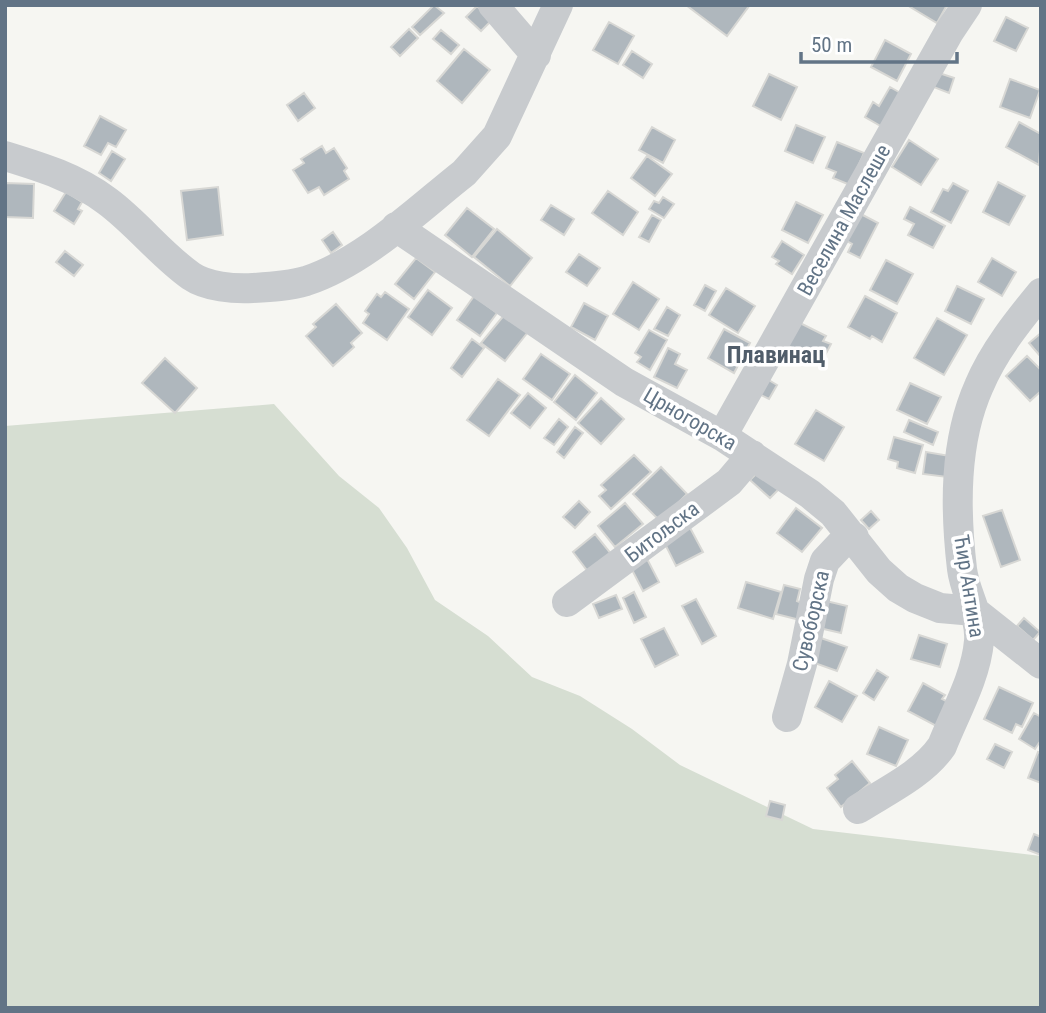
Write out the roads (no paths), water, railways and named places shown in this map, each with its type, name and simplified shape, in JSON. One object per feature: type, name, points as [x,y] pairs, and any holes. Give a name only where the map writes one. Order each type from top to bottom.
[{"type":"street","points":[[493,5],[536,55]]},
{"type":"street","points":[[5,156],[64,175],[89,188],[109,202],[193,278],[218,286],[243,289],[276,287],[304,281],[355,257],[464,173],[479,158],[497,136],[558,5]]},
{"type":"street","name":"Веселина Маслеше","points":[[722,436],[949,32],[967,5]]},
{"type":"street","name":"Црногорска","points":[[396,227],[624,382],[722,436],[810,494],[833,513],[879,571],[898,588],[940,608],[974,611]]},
{"type":"street","name":"Ћир Антина","points":[[858,809],[926,765],[942,746],[972,672],[978,647],[978,624],[962,572],[958,482],[967,421],[979,386],[992,361],[1041,293]]},
{"type":"street","name":"Битољска","points":[[567,603],[729,482],[752,455]]},
{"type":"street","name":"Сувоборска","points":[[787,718],[825,561],[841,544],[854,537]]},
{"type":"street","points":[[974,611],[1041,664]]},
{"type":"district","name":"Плавинац","points":[[776,355]]}]
